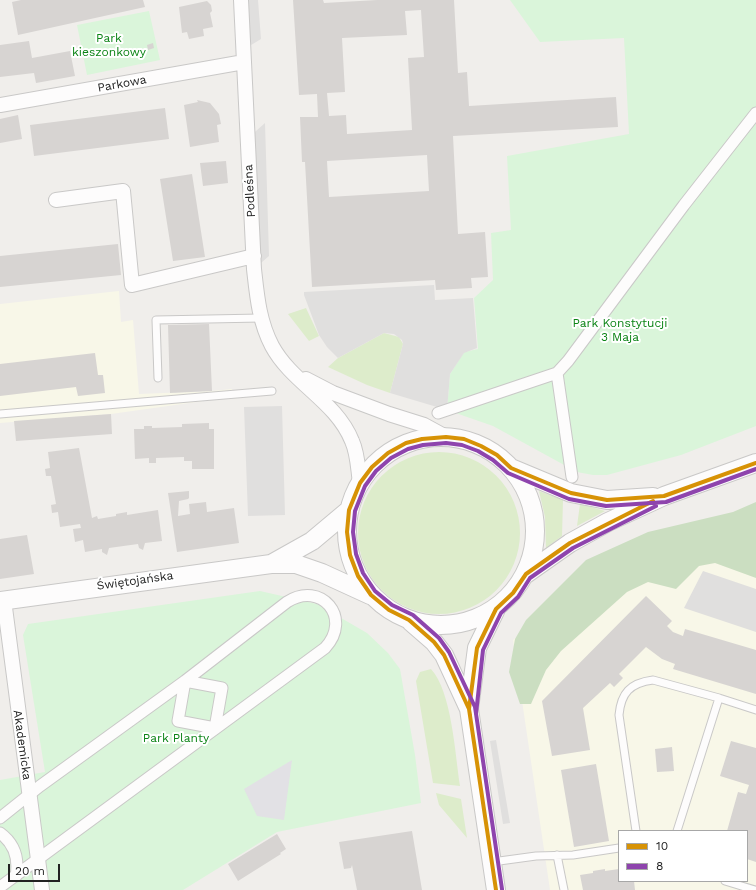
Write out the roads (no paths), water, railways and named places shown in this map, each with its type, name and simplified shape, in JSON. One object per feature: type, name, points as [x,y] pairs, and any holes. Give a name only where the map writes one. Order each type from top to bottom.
[{"type":"street","name":"Podleśna","points":[[241,0],[254,256],[257,297],[261,318],[272,346],[292,372],[333,410],[344,425],[356,454],[360,483]]},
{"type":"street","name":"Parkowa","points":[[0,105],[244,62]]},
{"type":"street","points":[[438,412],[557,373],[568,361],[684,205],[756,113]]},
{"type":"street","points":[[56,200],[123,191],[132,285],[254,256]]},
{"type":"street","name":"Podleśna","points":[[292,372],[333,393],[389,414],[424,425],[446,437]]},
{"type":"street","points":[[557,373],[572,477]]},
{"type":"street","points":[[446,437],[464,439],[481,446],[498,455],[511,468],[527,491],[535,519],[535,547],[526,574],[514,593],[496,609],[476,620],[454,625],[431,626],[409,620],[388,610],[371,595],[358,576],[350,555],[347,532],[349,510],[360,483],[377,462],[388,453],[406,443],[422,439],[446,437]]},
{"type":"street","points":[[526,574],[570,543],[664,496],[756,463]]},
{"type":"street","points":[[511,468],[571,493],[607,500],[664,496]]},
{"type":"street","name":"Świętojańska","points":[[271,564],[312,540],[349,510]]},
{"type":"street","name":"Świętojańska","points":[[2,600],[271,564],[296,564],[322,573],[371,595]]},
{"type":"street","points":[[0,818],[29,794],[185,681],[294,597],[312,595],[322,599],[332,608],[336,616],[336,631],[332,640],[325,648],[215,728],[38,861],[0,887]]},
{"type":"street","name":"Akademicka","points":[[2,600],[42,890]]},
{"type":"street","points":[[496,609],[477,648],[469,709],[496,890]]},
{"type":"street","points":[[409,620],[434,642],[444,655],[469,709]]},
{"type":"street","points":[[185,681],[178,721],[215,728]]},
{"type":"street","points":[[185,681],[222,688],[215,728]]},
{"type":"street","points":[[0,833],[12,845],[16,855],[18,866],[16,876]]},
{"type":"lane","points":[[158,378],[156,320],[261,318]]},
{"type":"lane","points":[[0,414],[272,391]]},
{"type":"lane","points":[[636,830],[619,715],[620,700],[628,690],[644,681],[653,680],[756,710]]},
{"type":"lane","points":[[677,830],[719,698]]},
{"type":"lane","points":[[492,862],[557,855],[573,855],[618,848]]},
{"type":"lane","points":[[557,855],[564,890]]},
{"type":"lane","points":[[728,882],[755,890]]},
{"type":"park label","name":"Park kieszonkowy","points":[[109,45]]},
{"type":"park label","name":"Park Konstytucji 3 Maja","points":[[620,330]]},
{"type":"park label","name":"Park Planty","points":[[176,738]]}]
